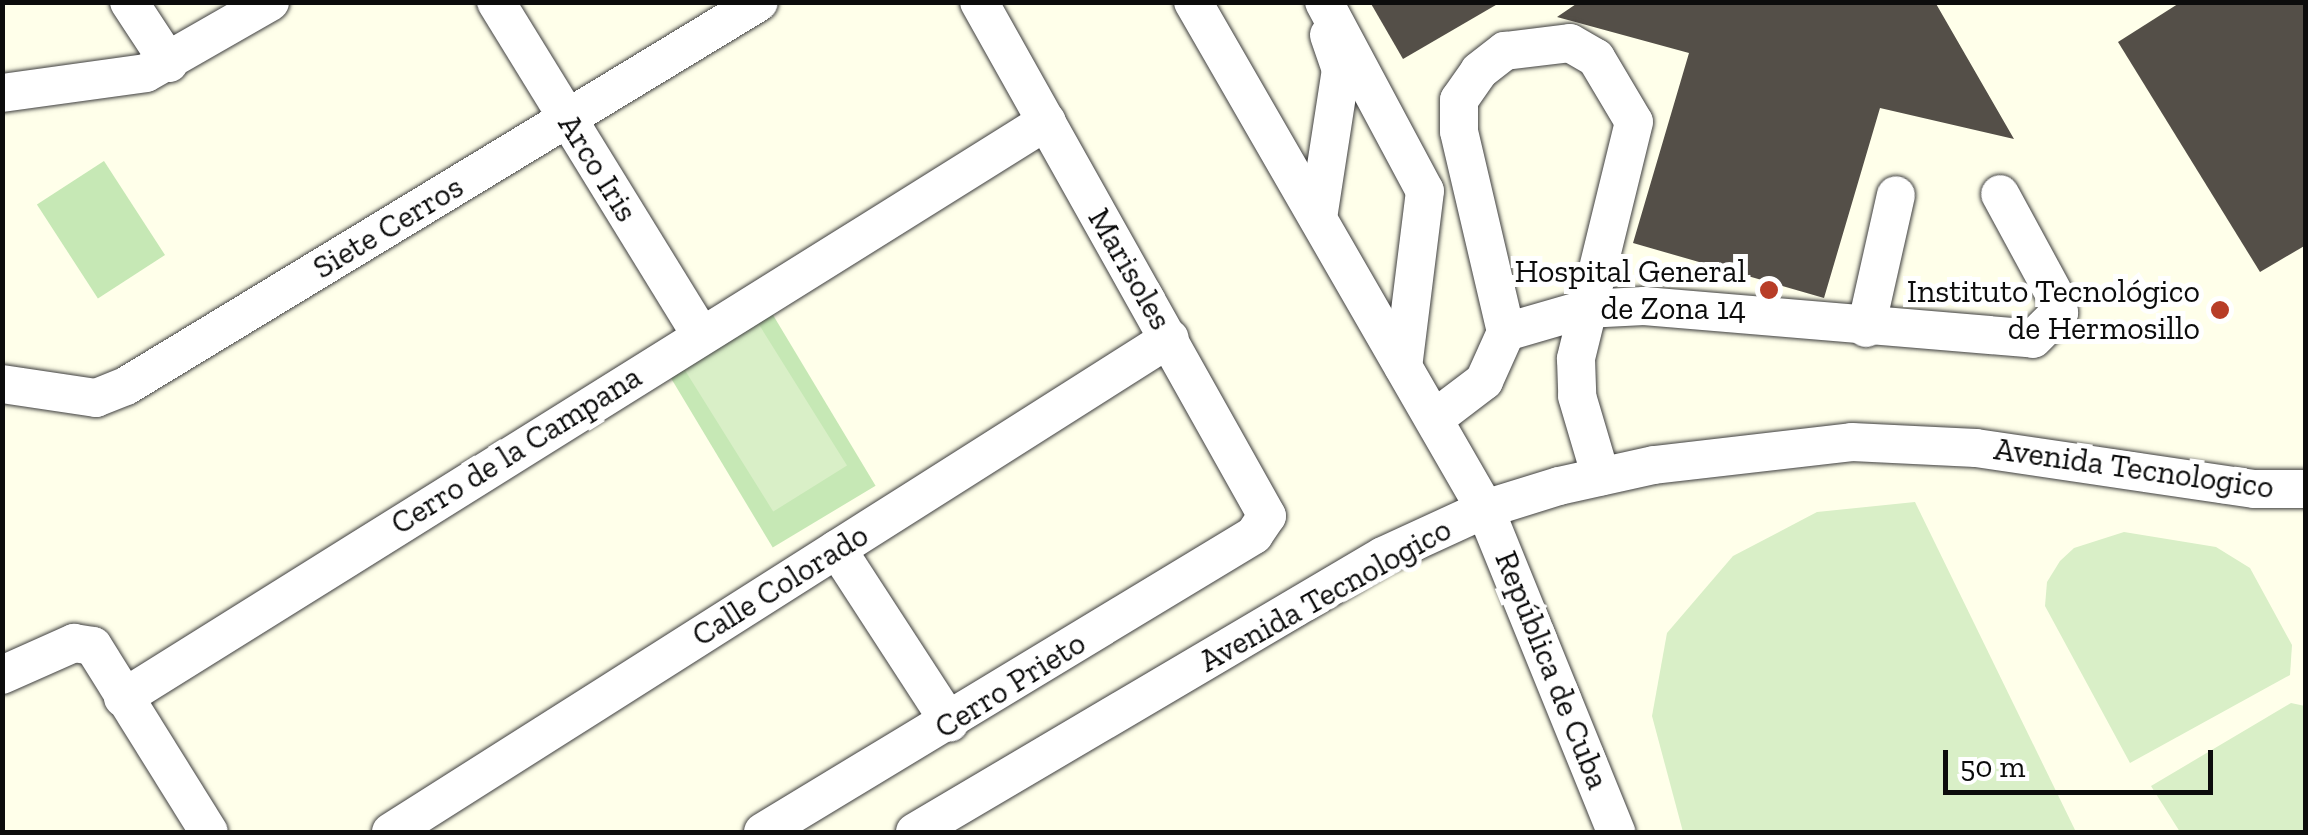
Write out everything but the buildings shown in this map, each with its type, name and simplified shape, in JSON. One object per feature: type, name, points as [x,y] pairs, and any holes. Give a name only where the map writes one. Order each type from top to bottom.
[{"type":"street","points":[[128,2],[169,63]]},
{"type":"street","points":[[2,94],[124,80],[169,63],[270,2]]},
{"type":"street","name":"Arco Iris","points":[[496,2],[700,333]]},
{"type":"street","name":"Siete Cerros","points":[[2,384],[96,398],[126,386],[759,2]]},
{"type":"street","name":"Marisoles","points":[[979,2],[1260,494],[1267,516],[1254,535]]},
{"type":"street","name":"República de Cuba","points":[[1193,2],[1486,509],[1616,832]]},
{"type":"street","points":[[1311,2],[1341,70],[1318,218]]},
{"type":"street","points":[[1324,2],[1416,164],[1425,190],[1404,367]]},
{"type":"street","points":[[1434,419],[1484,382],[1506,332],[1458,131],[1459,100],[1479,71],[1506,51],[1537,42],[1570,43],[1596,58],[1634,122],[1631,154],[1585,310],[1577,396],[1601,477]]},
{"type":"street","name":"Cerro de la Campana","points":[[123,698],[700,333],[1047,122]]},
{"type":"street","points":[[1506,332],[1585,310],[1644,306],[2011,340],[2050,328],[2059,314],[2056,297],[2000,194]]},
{"type":"street","points":[[1866,328],[1896,195]]},
{"type":"street","name":"Calle Colorado","points":[[392,832],[1170,338]]},
{"type":"street","name":"Avenida Tecnologico","points":[[915,832],[1383,556],[1486,509],[1601,477],[1766,449],[1852,442],[1976,448],[2254,490],[2306,489]]},
{"type":"street","name":"Cerro Prieto","points":[[764,832],[950,723],[1254,535]]},
{"type":"street","points":[[837,548],[950,723]]},
{"type":"street","points":[[2,676],[83,641],[209,832]]},
{"type":"green space","points":[[104,161],[165,255],[98,299],[37,205]]},
{"type":"green space","points":[[770,310],[876,486],[773,548],[667,372]]},
{"type":"green space","points":[[758,323],[847,465],[773,512],[684,369]]},
{"type":"green space","points":[[1915,502],[2076,832],[1683,832],[1652,716],[1667,633],[1733,556],[1817,512]]},
{"type":"green space","points":[[2124,532],[2216,547],[2250,568],[2292,645],[2290,675],[2130,763],[2045,606],[2047,582],[2060,561],[2074,548]]},
{"type":"green space","points":[[2291,703],[2305,706],[2305,832],[2180,832],[2151,786]]},
{"type":"place","name":"Hospital General de Zona 14","points":[[1769,290]]},
{"type":"place","name":"Instituto Tecnológico de Hermosillo","points":[[2220,310]]}]
